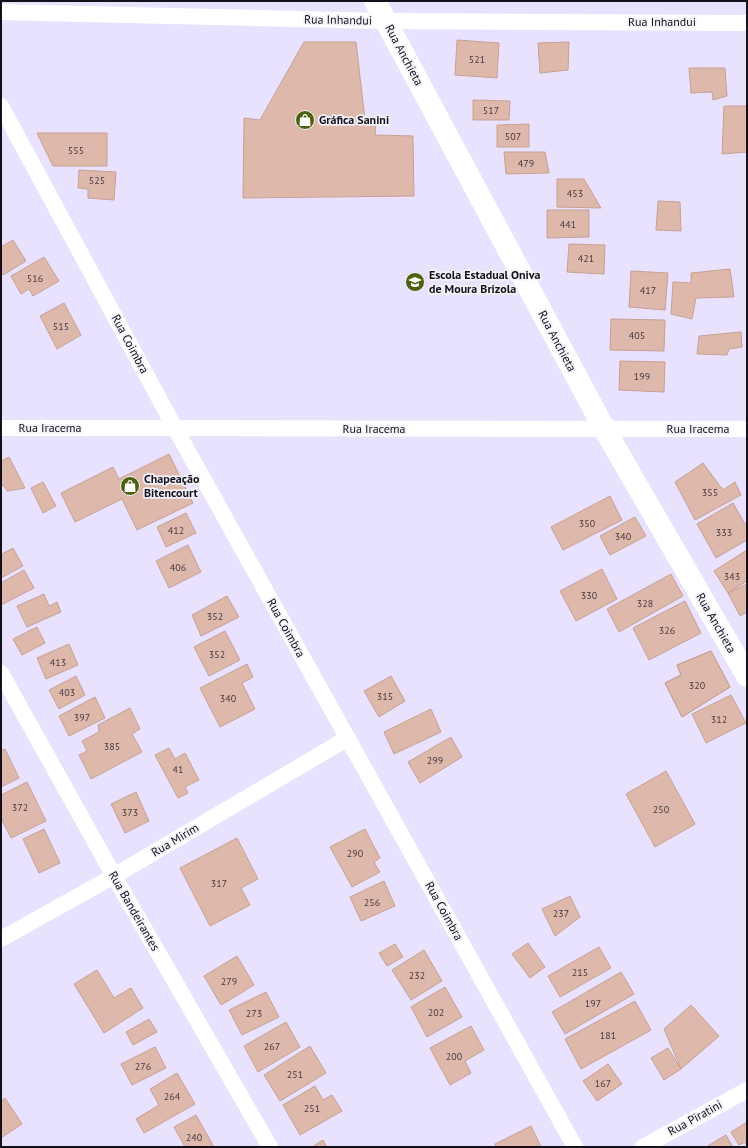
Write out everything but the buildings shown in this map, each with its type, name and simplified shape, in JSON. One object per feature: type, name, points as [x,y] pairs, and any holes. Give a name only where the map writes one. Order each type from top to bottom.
[{"type":"main road","name":"Rua Anchieta","points":[[375,1],[605,430],[747,676]]},
{"type":"street","name":"Rua Inhandui","points":[[1,12],[385,20],[747,23]]},
{"type":"street","name":"Rua Coimbra","points":[[1,106],[175,428],[575,1147]]},
{"type":"street","name":"Rua Iracema","points":[[1,428],[747,429]]},
{"type":"street","name":"Rua Bandeirantes","points":[[1,674],[114,876],[270,1147]]},
{"type":"street","name":"Rua Mirim","points":[[1,939],[114,876],[348,738]]},
{"type":"street","name":"Rua Piratini","points":[[644,1147],[747,1090]]},
{"type":"place","name":"Gráfica Sanini","points":[[305,120]]},
{"type":"place","name":"Escola Estadual Oniva de Moura Brizola","points":[[415,282]]},
{"type":"place","name":"Chapeação Bitencourt","points":[[130,486]]}]
